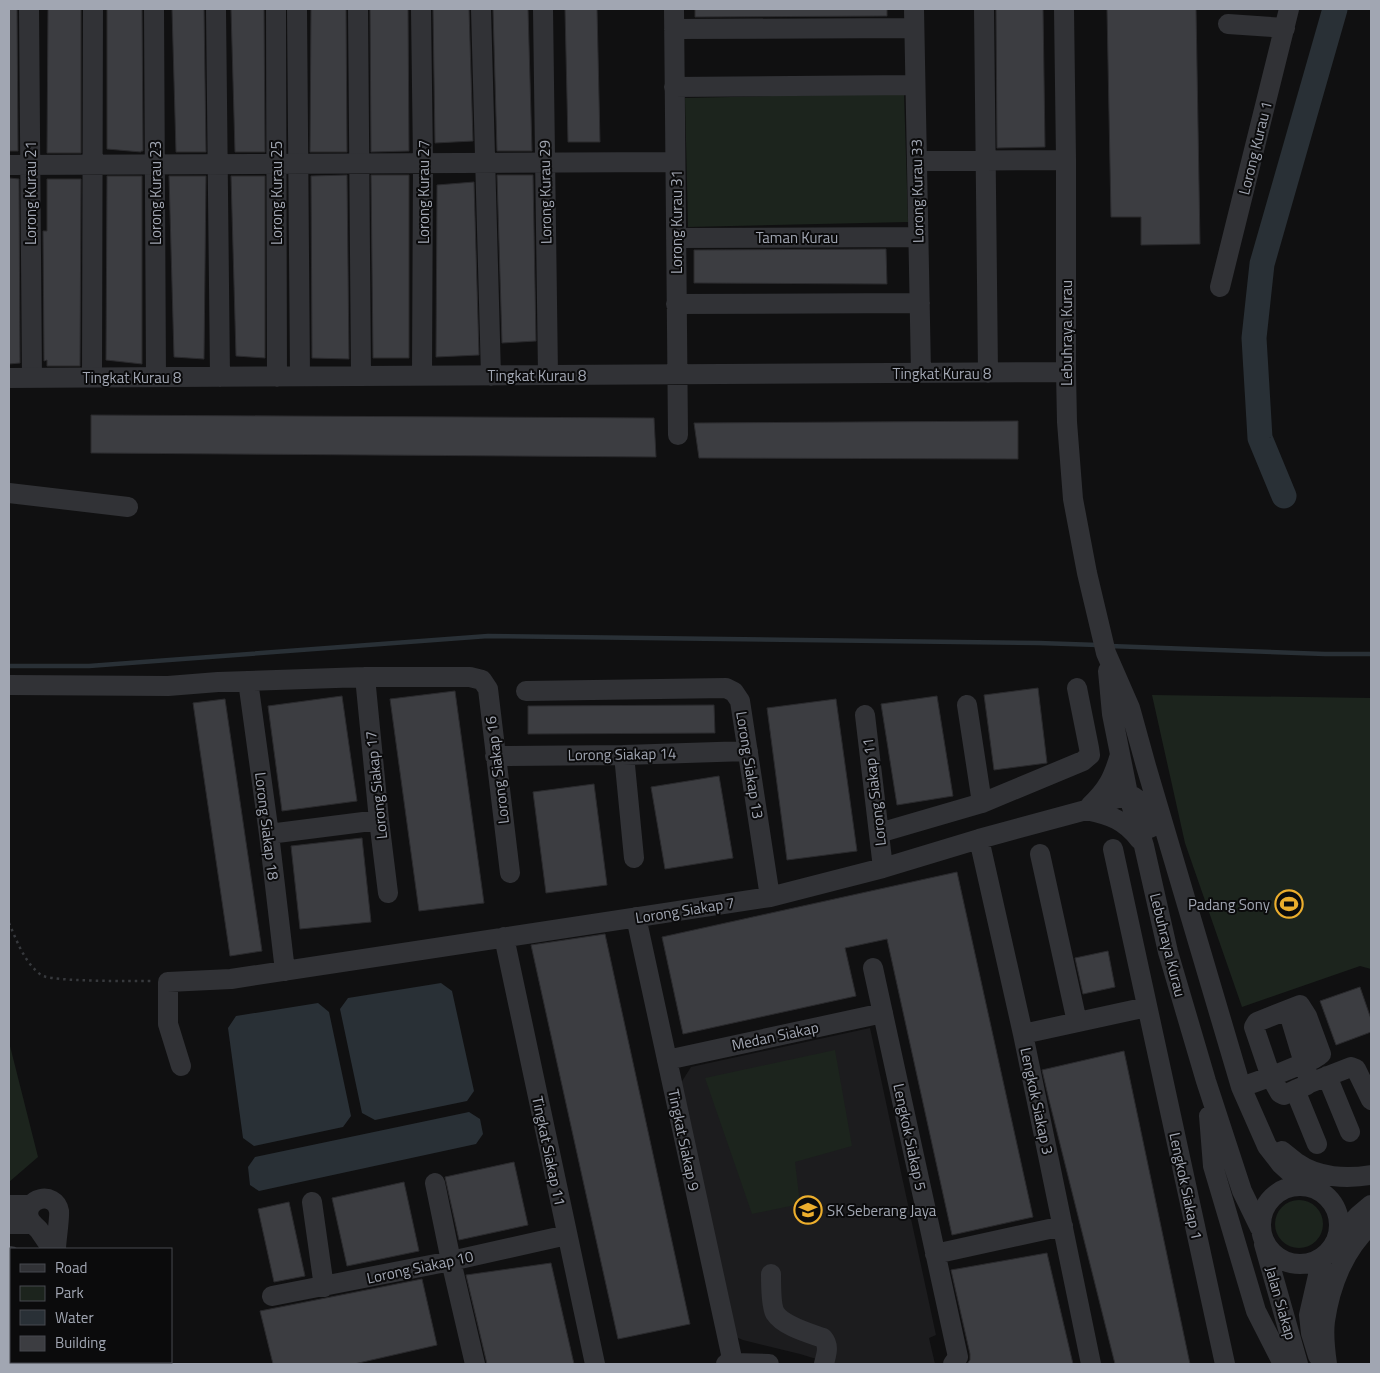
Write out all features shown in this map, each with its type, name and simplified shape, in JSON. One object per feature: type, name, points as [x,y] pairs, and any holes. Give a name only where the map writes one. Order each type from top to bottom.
[{"type":"street","name":"Lorong Kurau 21","points":[[29,9],[32,378]]},
{"type":"street","points":[[92,9],[92,378]]},
{"type":"street","name":"Lorong Kurau 23","points":[[154,9],[156,377]]},
{"type":"street","points":[[216,9],[220,377]]},
{"type":"street","name":"Lorong Kurau 25","points":[[276,9],[277,377]]},
{"type":"street","name":"Lorong Kurau 25","points":[[296,9],[300,376]]},
{"type":"street","points":[[358,9],[361,376]]},
{"type":"street","name":"Lorong Kurau 27","points":[[421,9],[423,163],[422,376]]},
{"type":"street","points":[[481,9],[491,376]]},
{"type":"street","name":"Lorong Kurau 29","points":[[543,9],[548,375]]},
{"type":"street","name":"Lorong Kurau 31","points":[[674,9],[678,435]]},
{"type":"street","points":[[984,9],[988,373]]},
{"type":"street","name":"Lebuhraya Kurau","points":[[1064,9],[1066,372],[1067,422],[1073,499],[1087,573],[1106,654],[1112,714],[1128,794],[1144,846],[1168,952],[1206,1082],[1242,1190],[1262,1234]]},
{"type":"street","name":"Lorong Kurau 1","points":[[1220,287],[1290,9]]},
{"type":"street","points":[[674,29],[914,18]]},
{"type":"street","name":"Lorong Kurau 33","points":[[914,18],[921,374]]},
{"type":"street","points":[[1228,24],[1285,28]]},
{"type":"street","points":[[674,87],[915,85]]},
{"type":"street","points":[[917,161],[1066,160]]},
{"type":"street","points":[[9,165],[675,162]]},
{"type":"street","name":"Taman Kurau","points":[[676,238],[918,237]]},
{"type":"street","points":[[676,304],[920,303]]},
{"type":"street","name":"Tingkat Kurau 8","points":[[9,378],[1066,372]]},
{"type":"street","points":[[9,493],[128,507]]},
{"type":"street","name":"Lebuhraya Kurau","points":[[1106,654],[1130,708],[1241,1087],[1267,1146],[1280,1164],[1310,1187]]},
{"type":"street","name":"Lorong Siakap 16","points":[[365,678],[470,677],[482,680],[488,689],[510,873]]},
{"type":"street","points":[[9,685],[168,686],[248,681],[365,678]]},
{"type":"street","name":"Lorong Siakap 17","points":[[365,678],[378,820],[388,893]]},
{"type":"street","name":"Lorong Siakap 18","points":[[248,681],[285,971]]},
{"type":"street","name":"Lorong Siakap 13","points":[[526,691],[726,688],[734,692],[740,701],[770,897]]},
{"type":"street","points":[[879,834],[982,803],[1083,762],[1090,755],[1090,748],[1078,688]]},
{"type":"street","points":[[967,704],[982,803]]},
{"type":"street","name":"Lorong Siakap 11","points":[[865,715],[883,868]]},
{"type":"street","name":"Lorong Siakap 14","points":[[495,756],[624,755],[748,751]]},
{"type":"street","points":[[624,755],[634,858]]},
{"type":"street","points":[[1086,810],[1109,785],[1120,755]]},
{"type":"street","points":[[1128,794],[1144,804],[1157,849],[1167,866],[1180,880]]},
{"type":"street","name":"Lorong Siakap 7","points":[[168,982],[231,979],[770,897],[883,868],[978,839],[1086,810],[1128,794]]},
{"type":"street","points":[[1086,810],[1105,814],[1121,821],[1132,830],[1144,846]]},
{"type":"street","points":[[269,834],[378,820]]},
{"type":"street","name":"Lengkok Siakap 3","points":[[978,839],[1023,1034],[1091,1364]]},
{"type":"street","name":"Lengkok Siakap 1","points":[[1113,849],[1225,1364]]},
{"type":"street","points":[[1040,854],[1077,1022]]},
{"type":"street","name":"Tingkat Siakap 9","points":[[636,918],[730,1364]]},
{"type":"street","points":[[1168,952],[1168,944],[1172,939],[1184,933],[1192,935],[1199,944]]},
{"type":"street","name":"Tingkat Siakap 11","points":[[504,938],[595,1364]]},
{"type":"street","name":"Lengkok Siakap 5","points":[[873,968],[958,1357],[953,1364]]},
{"type":"street","points":[[168,982],[168,1024],[181,1066]]},
{"type":"street","points":[[1241,1087],[1271,1077],[1321,1054],[1307,1016],[1300,1004],[1257,1022],[1254,1027],[1271,1077],[1280,1093],[1284,1095],[1351,1067],[1356,1069],[1371,1100]]},
{"type":"street","points":[[1023,1034],[1147,1007]]},
{"type":"street","name":"Medan Siakap","points":[[667,1060],[883,1013]]},
{"type":"street","points":[[1304,1063],[1311,1083],[1317,1144]]},
{"type":"street","points":[[1206,1082],[1214,1166],[1256,1311],[1282,1364]]},
{"type":"street","points":[[1311,1083],[1350,1132]]},
{"type":"street","points":[[1250,1109],[1278,1148],[1299,1164],[1323,1175],[1342,1178],[1371,1175]]},
{"type":"street","points":[[435,1183],[474,1364]]},
{"type":"street","points":[[1371,1185],[1349,1188],[1292,1186],[1281,1190],[1272,1196],[1265,1206],[1261,1216],[1262,1234],[1271,1252],[1282,1261],[1296,1265],[1310,1264],[1322,1258],[1358,1216],[1371,1205]]},
{"type":"street","points":[[1310,1187],[1329,1198],[1337,1211],[1339,1226],[1336,1240]]},
{"type":"street","points":[[53,1248],[34,1219],[35,1201],[39,1199],[49,1199],[54,1202],[59,1210],[54,1248]]},
{"type":"street","points":[[312,1202],[324,1287]]},
{"type":"street","points":[[9,1205],[34,1219],[42,1229],[52,1227],[58,1220]]},
{"type":"street","points":[[9,1224],[34,1219]]},
{"type":"street","points":[[1327,1364],[1324,1342],[1325,1322],[1334,1282],[1344,1258],[1353,1244],[1371,1225]]},
{"type":"street","points":[[935,1254],[1063,1226]]},
{"type":"street","name":"Jalan Siakap","points":[[1262,1234],[1298,1364]]},
{"type":"street","name":"Lorong Siakap 10","points":[[272,1296],[451,1261],[567,1235]]},
{"type":"street","name":"Jalan Siakap","points":[[1321,1364],[1311,1333],[1309,1316],[1322,1258]]},
{"type":"street","points":[[771,1274],[775,1313],[788,1325],[823,1338],[828,1348],[824,1364]]},
{"type":"street","points":[[730,1364],[769,1364]]},
{"type":"path","points":[[9,923],[26,959],[42,976],[60,979],[168,982]]},
{"type":"shaded area","name":"SK Seberang Jaya","points":[[870,1028],[936,1335],[929,1338],[935,1364],[833,1364],[736,1337],[679,1086],[691,1067]]},
{"type":"green space","points":[[904,93],[908,222],[688,227],[685,98]]},
{"type":"green space","name":"Padang Sony","points":[[1152,695],[1371,698],[1371,969],[1360,966],[1242,1007],[1185,843]]},
{"type":"green space","points":[[9,1042],[38,1157],[9,1182]]},
{"type":"green space","points":[[835,1050],[852,1146],[795,1162],[800,1204],[752,1214],[705,1078]]},
{"type":"green space","points":[[1294,1200],[1304,1200],[1316,1207],[1323,1219],[1323,1229],[1316,1241],[1304,1248],[1294,1248],[1286,1244],[1279,1237],[1275,1229],[1275,1219],[1279,1211],[1286,1204]]},
{"type":"water","points":[[441,983],[452,991],[474,1091],[467,1101],[375,1120],[362,1113],[340,1009],[348,998]]},
{"type":"water","points":[[318,1003],[329,1012],[351,1116],[343,1127],[254,1146],[243,1138],[228,1028],[236,1016]]},
{"type":"water","points":[[469,1112],[480,1119],[483,1134],[476,1144],[259,1191],[250,1185],[248,1167],[255,1157]]},
{"type":"building","points":[[9,9],[17,9],[18,151],[9,151]]},
{"type":"building","points":[[48,9],[81,9],[81,153],[47,153]]},
{"type":"building","points":[[107,9],[142,9],[143,151],[141,152],[107,149]]},
{"type":"building","points":[[172,9],[204,9],[206,152],[176,152]]},
{"type":"building","points":[[231,9],[264,9],[265,152],[235,152]]},
{"type":"building","points":[[311,9],[346,9],[347,152],[310,152]]},
{"type":"building","points":[[370,9],[408,9],[409,151],[371,152]]},
{"type":"building","points":[[433,9],[469,9],[473,141],[435,143]]},
{"type":"building","points":[[493,9],[528,9],[532,151],[497,151]]},
{"type":"building","points":[[565,9],[597,9],[600,142],[568,142]]},
{"type":"building","points":[[695,9],[887,9],[887,16],[695,17]]},
{"type":"building","points":[[996,9],[1043,9],[1045,147],[997,148]]},
{"type":"building","points":[[1107,9],[1196,9],[1200,244],[1141,245],[1141,217],[1111,217]]},
{"type":"building","points":[[347,175],[349,359],[312,358],[311,176]]},
{"type":"building","points":[[371,175],[409,175],[409,358],[373,358]]},
{"type":"building","points":[[497,175],[533,175],[536,341],[502,343]]},
{"type":"building","points":[[107,176],[142,176],[142,364],[106,360]]},
{"type":"building","points":[[169,176],[206,176],[204,359],[174,357]]},
{"type":"building","points":[[231,176],[265,176],[265,358],[236,356]]},
{"type":"building","points":[[9,178],[19,179],[20,363],[9,364]]},
{"type":"building","points":[[47,179],[81,179],[80,366],[47,366],[47,360],[44,361],[43,231],[47,231]]},
{"type":"building","points":[[474,182],[479,355],[436,357],[437,185]]},
{"type":"building","points":[[886,249],[887,284],[694,283],[694,250]]},
{"type":"building","points":[[91,415],[654,418],[656,457],[91,453]]},
{"type":"building","points":[[1018,421],[1018,459],[699,458],[694,423]]},
{"type":"building","points":[[1038,688],[1047,763],[994,770],[984,695]]},
{"type":"building","points":[[455,691],[484,903],[419,911],[390,699]]},
{"type":"building","points":[[342,696],[357,801],[282,811],[268,706]]},
{"type":"building","points":[[937,696],[953,796],[897,805],[881,704]]},
{"type":"building","points":[[225,699],[262,951],[230,956],[193,703]]},
{"type":"building","points":[[836,699],[857,851],[787,860],[767,708]]},
{"type":"building","points":[[714,705],[715,733],[528,734],[528,706]]},
{"type":"building","points":[[719,776],[733,858],[665,869],[651,787]]},
{"type":"building","points":[[594,784],[607,885],[546,893],[533,792]]},
{"type":"building","points":[[362,838],[371,922],[300,929],[291,846]]},
{"type":"building","points":[[957,872],[1033,1217],[952,1235],[887,939],[845,948],[856,996],[683,1034],[662,937]]},
{"type":"building","points":[[605,934],[690,1324],[618,1339],[531,945]]},
{"type":"building","points":[[1108,951],[1115,987],[1083,994],[1075,958]]},
{"type":"building","points":[[1360,987],[1371,1019],[1371,1032],[1336,1045],[1320,1001]]},
{"type":"building","points":[[1124,1051],[1190,1364],[1115,1364],[1042,1070]]},
{"type":"building","points":[[514,1162],[528,1225],[459,1240],[445,1177]]},
{"type":"building","points":[[404,1182],[419,1251],[347,1266],[332,1198]]},
{"type":"building","points":[[289,1202],[305,1276],[274,1282],[258,1209]]},
{"type":"building","points":[[1047,1253],[1073,1364],[967,1364],[970,1360],[970,1354],[951,1270]]},
{"type":"building","points":[[551,1263],[574,1364],[487,1364],[466,1275]]},
{"type":"building","points":[[422,1279],[437,1345],[354,1364],[273,1364],[260,1311]]},
{"type":"waterway","points":[[1284,496],[1260,438],[1254,338],[1262,264],[1335,9]]},
{"type":"waterway","points":[[9,666],[89,666],[488,636],[1098,645]]},
{"type":"waterway","points":[[1110,646],[1371,654]]},
{"type":"place","name":"Padang Sony","points":[[1289,904]]},
{"type":"place","name":"SK Seberang Jaya","points":[[808,1210]]}]
